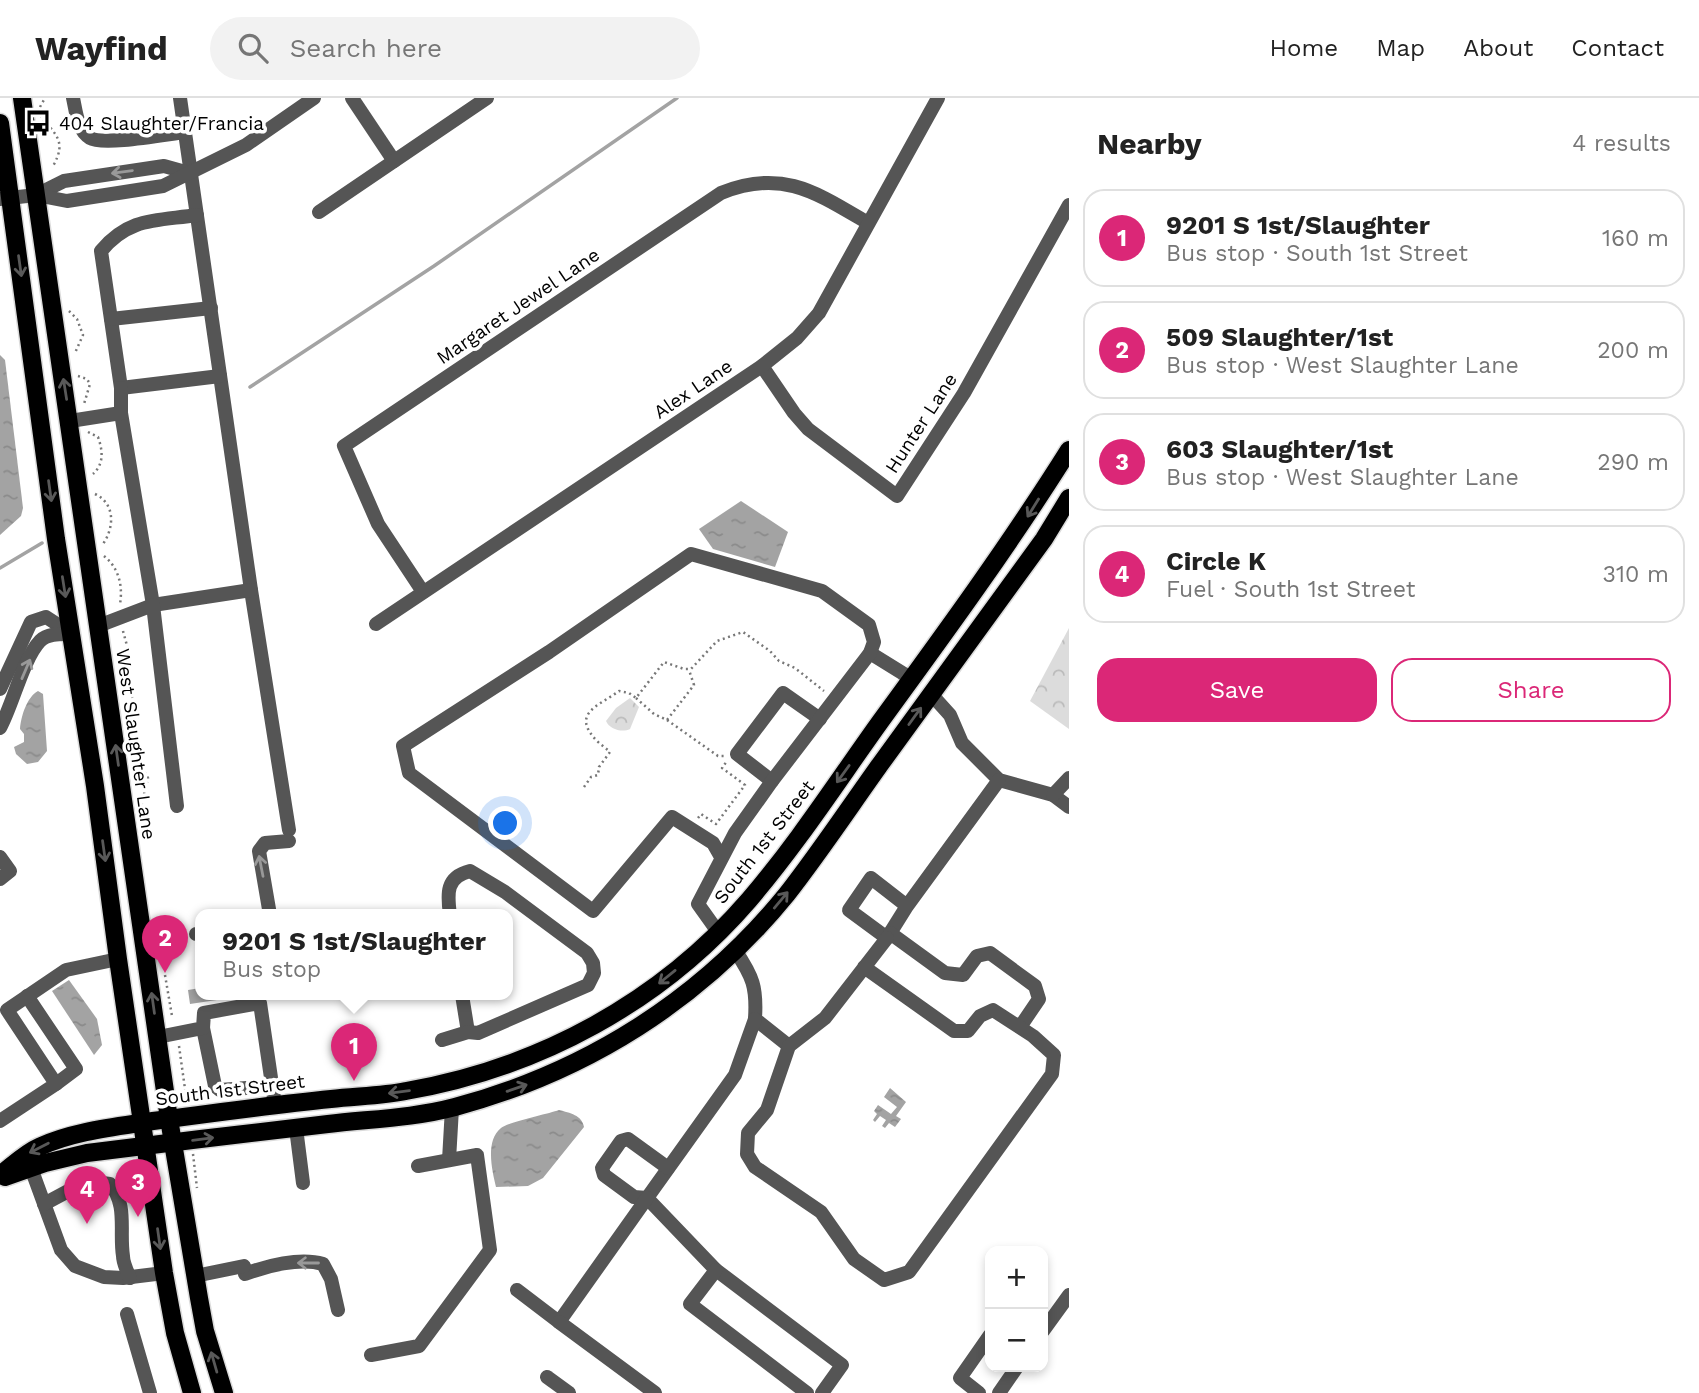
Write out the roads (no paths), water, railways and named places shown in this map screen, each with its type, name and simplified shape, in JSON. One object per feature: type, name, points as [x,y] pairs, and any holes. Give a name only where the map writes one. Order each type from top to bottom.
[{"type":"main road","name":"West Slaughter Lane","points":[[22,98],[169,1119],[205,1331],[224,1393]]},
{"type":"main road","points":[[0,123],[5,199],[95,786],[164,1273],[175,1333],[192,1393]]},
{"type":"main road","name":"South 1st Street","points":[[0,1177],[40,1146],[84,1134],[142,1123],[275,1105],[403,1092],[455,1081],[549,1049],[600,1023],[663,981],[718,932],[769,875],[1019,531],[1069,450]]},
{"type":"main road","name":"South 1st Street","points":[[0,1177],[87,1153],[392,1118],[452,1108],[518,1088],[565,1069],[636,1031],[676,1003],[735,950],[787,893],[1044,539],[1069,498]]},
{"type":"main road","points":[[72,634],[98,626]]},
{"type":"main road","points":[[912,679],[931,694]]},
{"type":"main road","points":[[95,786],[111,800],[129,907],[132,911],[139,911]]},
{"type":"main road","points":[[718,932],[735,950]]},
{"type":"main road","points":[[452,1108],[455,1081]]},
{"type":"street","points":[[73,98],[77,121],[89,138],[102,142],[185,132]]},
{"type":"street","points":[[180,98],[289,836],[265,843],[258,851],[269,909]]},
{"type":"street","points":[[5,199],[36,195],[67,201],[163,186],[246,145],[314,98]]},
{"type":"street","points":[[352,98],[394,161]]},
{"type":"street","points":[[319,212],[487,98]]},
{"type":"street","name":"Alex Lane","points":[[376,624],[762,366],[797,338],[818,313],[938,98]]},
{"type":"street","points":[[36,195],[64,181],[164,166],[189,173]]},
{"type":"street","name":"Margaret Jewel Lane","points":[[423,592],[378,524],[344,446],[721,193],[749,184],[778,182],[809,190],[868,223]]},
{"type":"street","name":"Hunter Lane","points":[[762,366],[808,429],[897,496],[964,393],[1069,205]]},
{"type":"street","points":[[177,806],[153,606],[121,413],[121,388],[101,251],[118,232],[132,225],[197,215]]},
{"type":"street","points":[[111,319],[211,308]]},
{"type":"street","points":[[121,388],[220,376]]},
{"type":"street","points":[[70,421],[121,413]]},
{"type":"street","points":[[718,932],[698,904],[722,857],[772,781],[870,653],[874,642],[869,625],[822,591],[691,554],[549,652],[403,746],[409,773],[593,911],[671,817],[713,843],[722,857]]},
{"type":"street","points":[[98,626],[153,606],[251,590]]},
{"type":"street","points":[[0,689],[31,622],[47,617],[72,634]]},
{"type":"street","points":[[0,728],[30,657],[41,640],[53,634],[72,634]]},
{"type":"street","points":[[870,653],[912,679]]},
{"type":"street","points":[[772,781],[737,754],[783,693],[820,719]]},
{"type":"street","points":[[931,694],[950,715],[962,743],[999,780],[1053,795],[1069,807]]},
{"type":"street","points":[[1053,795],[1069,778]]},
{"type":"street","points":[[864,967],[954,1031],[968,1031],[980,1016],[993,1010],[1033,1036],[1054,1055],[1052,1074],[909,1272],[884,1280],[854,1259],[821,1212],[755,1167],[747,1154],[748,1133],[767,1110],[789,1046],[825,1017],[888,936],[906,906],[999,780]]},
{"type":"street","points":[[0,857],[10,871],[0,879]]},
{"type":"street","points":[[442,1040],[468,1032],[478,1032],[588,985],[594,973],[593,963],[587,953],[505,892],[470,871],[458,874],[453,881],[447,895],[449,909]]},
{"type":"street","points":[[906,906],[871,878],[849,910],[945,973],[964,975],[977,956],[990,953],[1035,986],[1039,999],[1020,1027]]},
{"type":"street","points":[[559,1322],[735,1074],[755,1018],[757,992],[735,950]]},
{"type":"street","points":[[56,1084],[4,1012],[66,970],[118,959]]},
{"type":"street","points":[[0,1121],[76,1069],[27,996]]},
{"type":"street","points":[[463,1000],[468,1032]]},
{"type":"street","points":[[273,1086],[220,1090],[215,1086],[203,1028],[204,1013],[260,1003],[273,1086],[275,1105]]},
{"type":"street","points":[[755,1018],[789,1046]]},
{"type":"street","points":[[158,1037],[203,1028]]},
{"type":"street","points":[[449,1160],[452,1108]]},
{"type":"street","points":[[296,1128],[303,1183]]},
{"type":"street","points":[[668,1168],[628,1139],[621,1141],[602,1168],[604,1175],[634,1197],[647,1198],[716,1269],[842,1365],[822,1393]]},
{"type":"street","points":[[370,1355],[419,1346],[490,1250],[477,1155],[418,1166]]},
{"type":"street","points":[[31,1168],[61,1250],[75,1266],[104,1278],[130,1278],[164,1273]]},
{"type":"street","points":[[44,1204],[87,1181],[110,1184],[118,1193],[123,1224],[122,1257],[130,1278]]},
{"type":"street","points":[[195,1276],[311,1261],[323,1264],[331,1279],[338,1310]]},
{"type":"street","points":[[716,1269],[690,1304],[807,1393]]},
{"type":"street","points":[[517,1290],[655,1393]]},
{"type":"street","points":[[1048,1314],[1069,1295]]},
{"type":"street","points":[[127,1314],[150,1393]]},
{"type":"street","points":[[979,1393],[960,1378],[985,1342]]},
{"type":"street","points":[[999,1393],[1014,1372]]},
{"type":"street","points":[[547,1377],[569,1393]]},
{"type":"water","points":[[0,355],[5,360],[23,508],[21,516],[0,535]]},
{"type":"water","points":[[741,501],[788,532],[775,567],[713,549],[699,529]]},
{"type":"water","points":[[38,691],[43,694],[47,751],[38,762],[27,764],[16,754],[14,747],[24,742],[24,734],[20,729],[25,707]]},
{"type":"water","points":[[69,980],[97,1019],[102,1045],[94,1055],[52,991]]},
{"type":"water","points":[[195,989],[195,1000],[217,1000],[190,1004],[188,990]]},
{"type":"water","points":[[890,1088],[906,1102],[896,1116],[901,1119],[895,1127],[889,1123],[885,1128],[882,1126],[886,1120],[880,1116],[875,1122],[873,1120],[877,1114],[874,1111],[878,1105],[891,1114],[897,1107],[884,1097]]},
{"type":"water","points":[[559,1110],[578,1117],[584,1127],[543,1178],[528,1186],[496,1187],[491,1148],[496,1134],[511,1123]]},
{"type":"waterway","points":[[250,387],[434,266],[677,98]]},
{"type":"waterway","points":[[0,568],[42,543]]},
{"type":"place","name":"404 Slaughter/Francia","points":[[38,123]]},
{"type":"place","name":"509 Slaughter/1st","points":[[165,973]]},
{"type":"place","name":"9201 S 1st/Slaughter","points":[[354,1081]]},
{"type":"place","name":"603 Slaughter/1st","points":[[138,1217]]},
{"type":"place","name":"Circle K","points":[[87,1224]]}]
